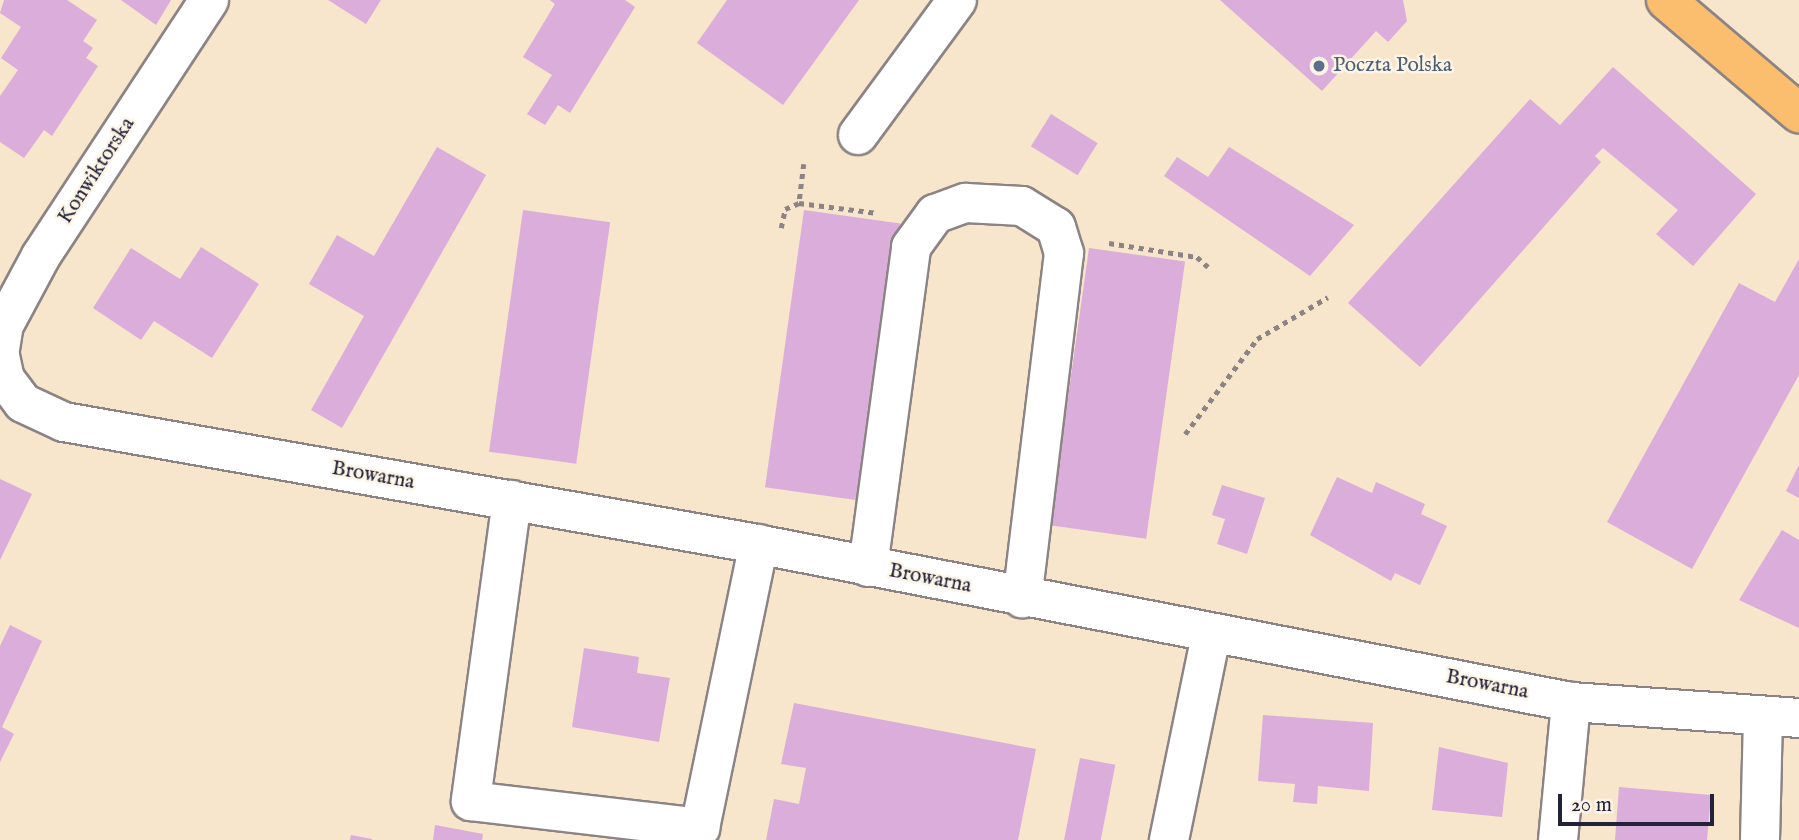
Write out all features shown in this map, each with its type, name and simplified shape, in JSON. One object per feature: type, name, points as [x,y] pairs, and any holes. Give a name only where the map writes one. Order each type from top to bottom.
[{"type":"main road","points":[[1679,4],[1799,113]]},
{"type":"street","name":"Konwiktorska","points":[[64,422],[23,403],[1,366],[9,313],[41,256],[209,0]]},
{"type":"street","points":[[858,135],[957,0]]},
{"type":"street","points":[[868,567],[911,247],[930,220],[966,203],[1022,206],[1058,234],[1063,266],[1022,598]]},
{"type":"street","name":"Browarna","points":[[64,422],[759,544],[1212,635],[1571,702],[1781,717]]},
{"type":"street","points":[[512,500],[471,801],[700,828],[759,544]]},
{"type":"street","points":[[1169,840],[1212,635]]},
{"type":"street","points":[[1559,840],[1571,702]]},
{"type":"street","points":[[1760,840],[1781,717]]},
{"type":"path","points":[[799,203],[804,164]]},
{"type":"path","points":[[781,228],[785,209],[799,203],[930,220]]},
{"type":"path","points":[[1058,234],[1197,257],[1208,267]]},
{"type":"path","points":[[1185,434],[1257,339],[1328,297]]},
{"type":"building","points":[[4,0],[67,0],[97,20],[83,41],[93,48],[86,58],[98,66],[52,136],[44,130],[24,158],[0,142],[0,96],[18,70],[1,58],[21,27],[0,13]]},
{"type":"building","points":[[121,0],[171,0],[156,25]]},
{"type":"building","points":[[328,0],[381,0],[366,24]]},
{"type":"building","points":[[550,0],[625,0],[635,7],[570,113],[558,105],[545,125],[527,114],[552,75],[523,57],[555,4]]},
{"type":"building","points":[[727,0],[859,0],[783,105],[697,43]]},
{"type":"building","name":"Poczta Polska","points":[[1220,0],[1403,0],[1407,21],[1388,42],[1376,31],[1322,91]]},
{"type":"building","points":[[1613,67],[1756,194],[1693,266],[1656,234],[1678,210],[1603,148],[1595,156],[1601,162],[1420,367],[1348,303],[1530,99],[1560,125]]},
{"type":"building","points":[[1051,114],[1098,143],[1078,175],[1031,146]]},
{"type":"building","points":[[437,147],[486,175],[342,428],[311,410],[364,316],[309,284],[337,235],[374,256]]},
{"type":"building","points":[[1229,147],[1354,225],[1310,276],[1164,176],[1177,157],[1208,177]]},
{"type":"building","points":[[523,210],[610,222],[576,464],[489,452]]},
{"type":"building","points":[[804,210],[900,223],[861,501],[765,487]]},
{"type":"building","points":[[201,247],[259,284],[212,358],[154,321],[141,340],[93,308],[131,248],[180,279]]},
{"type":"building","points":[[1089,248],[1185,261],[1146,539],[1050,525]]},
{"type":"building","points":[[1799,259],[1799,375],[1692,569],[1607,522],[1739,283],[1775,302]]},
{"type":"building","points":[[1799,465],[1799,498],[1786,491]]},
{"type":"building","points":[[1337,477],[1372,493],[1376,482],[1425,504],[1421,514],[1447,526],[1420,585],[1395,573],[1391,581],[1310,535]]},
{"type":"building","points":[[0,479],[32,494],[0,560]]},
{"type":"building","points":[[1222,485],[1265,498],[1247,554],[1217,544],[1225,519],[1212,515]]},
{"type":"building","points":[[1782,530],[1799,540],[1799,628],[1739,600]]},
{"type":"building","points":[[10,625],[42,641],[2,727],[14,734],[0,762],[0,646]]},
{"type":"building","points":[[584,648],[639,657],[637,673],[670,678],[659,742],[572,727]]},
{"type":"building","points":[[794,703],[1036,749],[1018,840],[766,840],[774,799],[799,804],[806,768],[781,764]]},
{"type":"building","points":[[1263,715],[1373,723],[1369,791],[1318,786],[1317,804],[1293,802],[1295,784],[1258,781]]},
{"type":"building","points":[[1439,747],[1508,763],[1502,817],[1432,810]]},
{"type":"building","points":[[1080,758],[1115,765],[1101,840],[1064,840]]},
{"type":"building","points":[[1619,787],[1711,795],[1707,840],[1615,840]]},
{"type":"building","points":[[435,825],[483,834],[482,840],[433,840]]},
{"type":"building","points":[[351,835],[372,839],[372,840],[350,840]]},
{"type":"place","name":"Poczta Polska","points":[[1319,66]]}]
